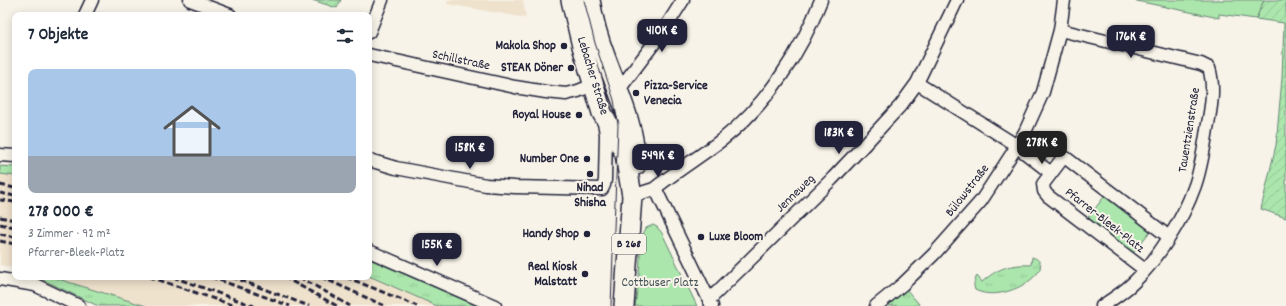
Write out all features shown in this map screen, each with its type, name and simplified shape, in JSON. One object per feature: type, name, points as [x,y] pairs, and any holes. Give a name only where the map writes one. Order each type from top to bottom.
[{"type":"main road","name":"Lebacher Straße","points":[[571,0],[582,46],[602,113],[625,154],[632,196]]},
{"type":"main road","name":"Lebacher Straße","points":[[590,0],[600,41],[630,125],[636,156],[636,176],[632,196],[624,306]]},
{"type":"street","points":[[86,12],[92,0]]},
{"type":"street","points":[[190,0],[215,12]]},
{"type":"street","points":[[372,25],[382,0]]},
{"type":"street","points":[[618,90],[664,30],[682,0]]},
{"type":"street","points":[[632,196],[654,189],[724,138],[747,117],[770,91],[798,47],[821,0]]},
{"type":"street","name":"Jenneweg","points":[[710,303],[832,179],[901,105],[917,84],[956,0]]},
{"type":"street","name":"Bülowstraße","points":[[876,306],[903,284],[934,254],[981,201],[1017,146],[1043,92],[1060,30],[1064,0]]},
{"type":"street","name":"Tauentzienstraße","points":[[1060,30],[1201,64],[1209,68],[1212,78],[1210,113],[1205,146],[1195,186],[1185,210],[1169,237],[1134,283],[1102,306]]},
{"type":"street","name":"Schillstraße","points":[[372,56],[515,87],[566,94],[593,85]]},
{"type":"street","points":[[917,84],[1017,146],[1051,173]]},
{"type":"street","points":[[372,161],[396,168],[486,185],[602,189],[605,180],[606,134],[602,113]]},
{"type":"street","points":[[0,154],[12,156]]},
{"type":"street","name":"Pfarrer-Bleek-Platz","points":[[1145,270],[1048,196],[1044,191],[1043,184],[1051,173],[1062,159],[1066,158],[1169,237]]},
{"type":"street","points":[[654,189],[661,197],[710,303]]},
{"type":"street","points":[[372,252],[495,306]]},
{"type":"street","points":[[0,279],[35,285],[79,306]]},
{"type":"shaded area","points":[[448,0],[523,0],[526,18],[447,4]]},
{"type":"shaded area","points":[[0,174],[12,176],[12,267],[0,265]]},
{"type":"shaded area","points":[[372,277],[437,306],[146,306],[62,280],[372,280]]},
{"type":"green space","points":[[312,0],[341,0],[337,8]]},
{"type":"green space","points":[[1132,0],[1264,0],[1256,19],[1219,14],[1219,18]]},
{"type":"green space","points":[[1264,0],[1286,0],[1286,218],[1261,209],[1276,145],[1282,78],[1284,23],[1256,19]]},
{"type":"green space","points":[[0,166],[12,167],[12,176],[0,174]]},
{"type":"green space","points":[[1106,194],[1152,229],[1133,253],[1087,219]]},
{"type":"green space","name":"Cottbuser Platz","points":[[653,225],[662,233],[697,306],[635,306],[639,275],[641,239],[646,228]]},
{"type":"green space","points":[[1032,257],[1039,262],[1040,268],[1035,276],[1026,283],[1015,289],[1001,293],[988,294],[975,290],[974,283],[977,276],[982,282],[993,273],[1010,266],[1031,265]]},
{"type":"green space","points":[[372,260],[478,306],[437,306],[372,277]]},
{"type":"green space","points":[[43,280],[62,280],[146,306],[98,306]]},
{"type":"green space","points":[[906,289],[919,304],[918,306],[886,306]]},
{"type":"tram line","points":[[584,0],[595,43],[614,100],[618,125],[611,306]]},
{"type":"railway","points":[[0,185],[12,187]]},
{"type":"railway","points":[[0,193],[12,195]]},
{"type":"railway","points":[[0,200],[12,202]]},
{"type":"railway","points":[[0,217],[12,219]]},
{"type":"railway","points":[[0,224],[12,226]]},
{"type":"railway","points":[[0,234],[12,236]]},
{"type":"railway","points":[[0,241],[12,243]]},
{"type":"railway","points":[[159,280],[235,306]]},
{"type":"railway","points":[[181,280],[254,306]]},
{"type":"railway","points":[[219,280],[290,306]]},
{"type":"railway","points":[[240,280],[309,306]]},
{"type":"railway","points":[[289,280],[337,306]]},
{"type":"railway","points":[[304,280],[350,306]]},
{"type":"railway","points":[[328,280],[385,306]]},
{"type":"railway","points":[[353,280],[417,306]]},
{"type":"place","name":"Makola Shop","points":[[564,46]]},
{"type":"place","name":"STEAK Döner","points":[[571,68]]},
{"type":"place","name":"Pizza-Service Venecia","points":[[636,93]]},
{"type":"place","name":"Royal House","points":[[579,115]]},
{"type":"place","name":"Number One","points":[[587,159]]},
{"type":"place","name":"Nihad Shisha","points":[[590,174]]},
{"type":"place","name":"Handy Shop","points":[[587,234]]},
{"type":"place","name":"Luxe Bloom","points":[[701,237]]},
{"type":"place","name":"Real Kiosk Malstatt","points":[[585,274]]}]
